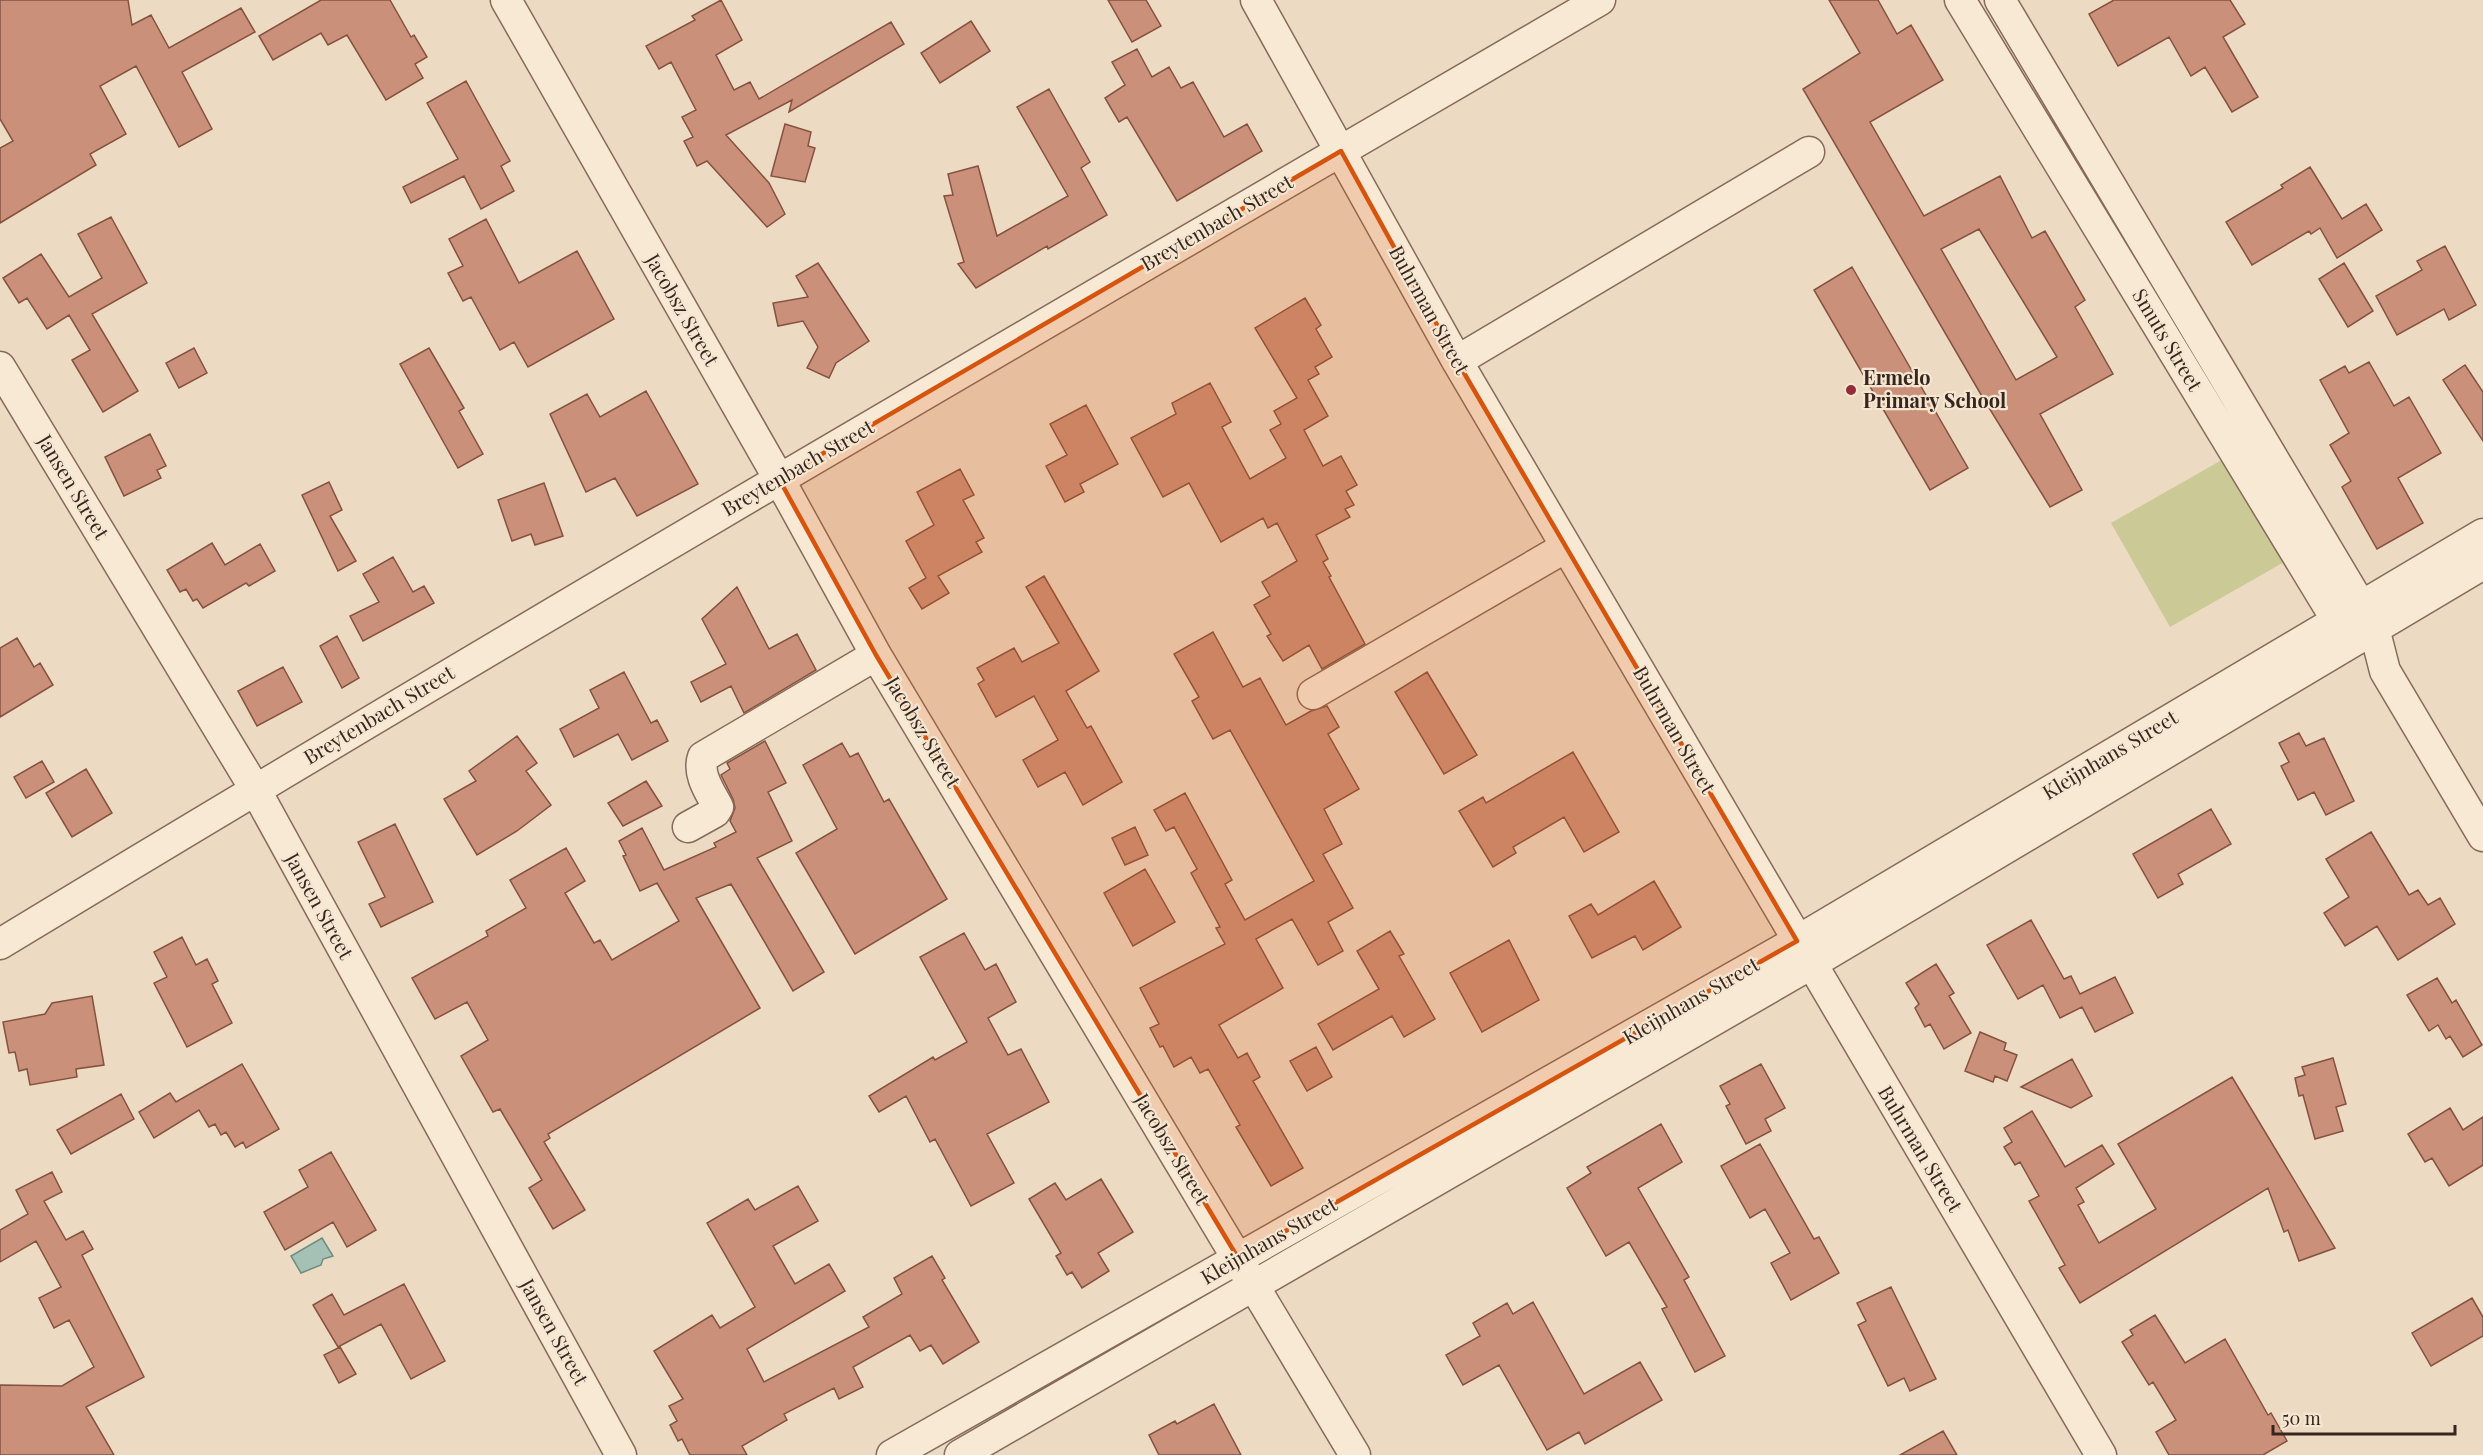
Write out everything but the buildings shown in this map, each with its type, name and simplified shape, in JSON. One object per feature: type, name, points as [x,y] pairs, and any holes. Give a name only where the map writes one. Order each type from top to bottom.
[{"type":"street","name":"Jacobsz Street","points":[[506,0],[779,479],[876,655],[1355,1455]]},
{"type":"street","name":"Buhrman Street","points":[[1256,0],[1457,361],[2101,1455]]},
{"type":"street","name":"Breytenbach Street","points":[[0,944],[255,789],[779,479],[1600,0]]},
{"type":"street","name":"Smuts Street","points":[[1960,0],[2385,671],[2483,836]]},
{"type":"street","name":"Smuts Street","points":[[2000,0],[2355,625]]},
{"type":"street","points":[[1457,361],[1809,152]]},
{"type":"street","name":"Jansen Street","points":[[0,367],[255,789],[621,1455]]},
{"type":"street","name":"Kleijnhans Street","points":[[960,1455],[1254,1286],[1804,952],[2355,625],[2483,534]]},
{"type":"street","points":[[1313,694],[1566,547]]},
{"type":"street","name":"Kleijnhans Street","points":[[2355,625],[2483,564]]},
{"type":"street","points":[[688,827],[715,812],[718,807],[703,776],[701,764],[703,757],[711,750],[876,655]]},
{"type":"street","name":"Kleijnhans Street","points":[[892,1455],[1238,1258],[1804,952]]},
{"type":"highlighted area","points":[[1341,151],[1457,361],[1797,941],[1238,1258],[876,655],[779,479]]},
{"type":"shaded area","points":[[2227,457],[2286,561],[2170,627],[2111,523]]},
{"type":"shaded area","points":[[322,1238],[333,1256],[323,1259],[321,1265],[301,1273],[291,1256]]},
{"type":"place","name":"Ermelo Primary School","points":[[1851,390]]}]
